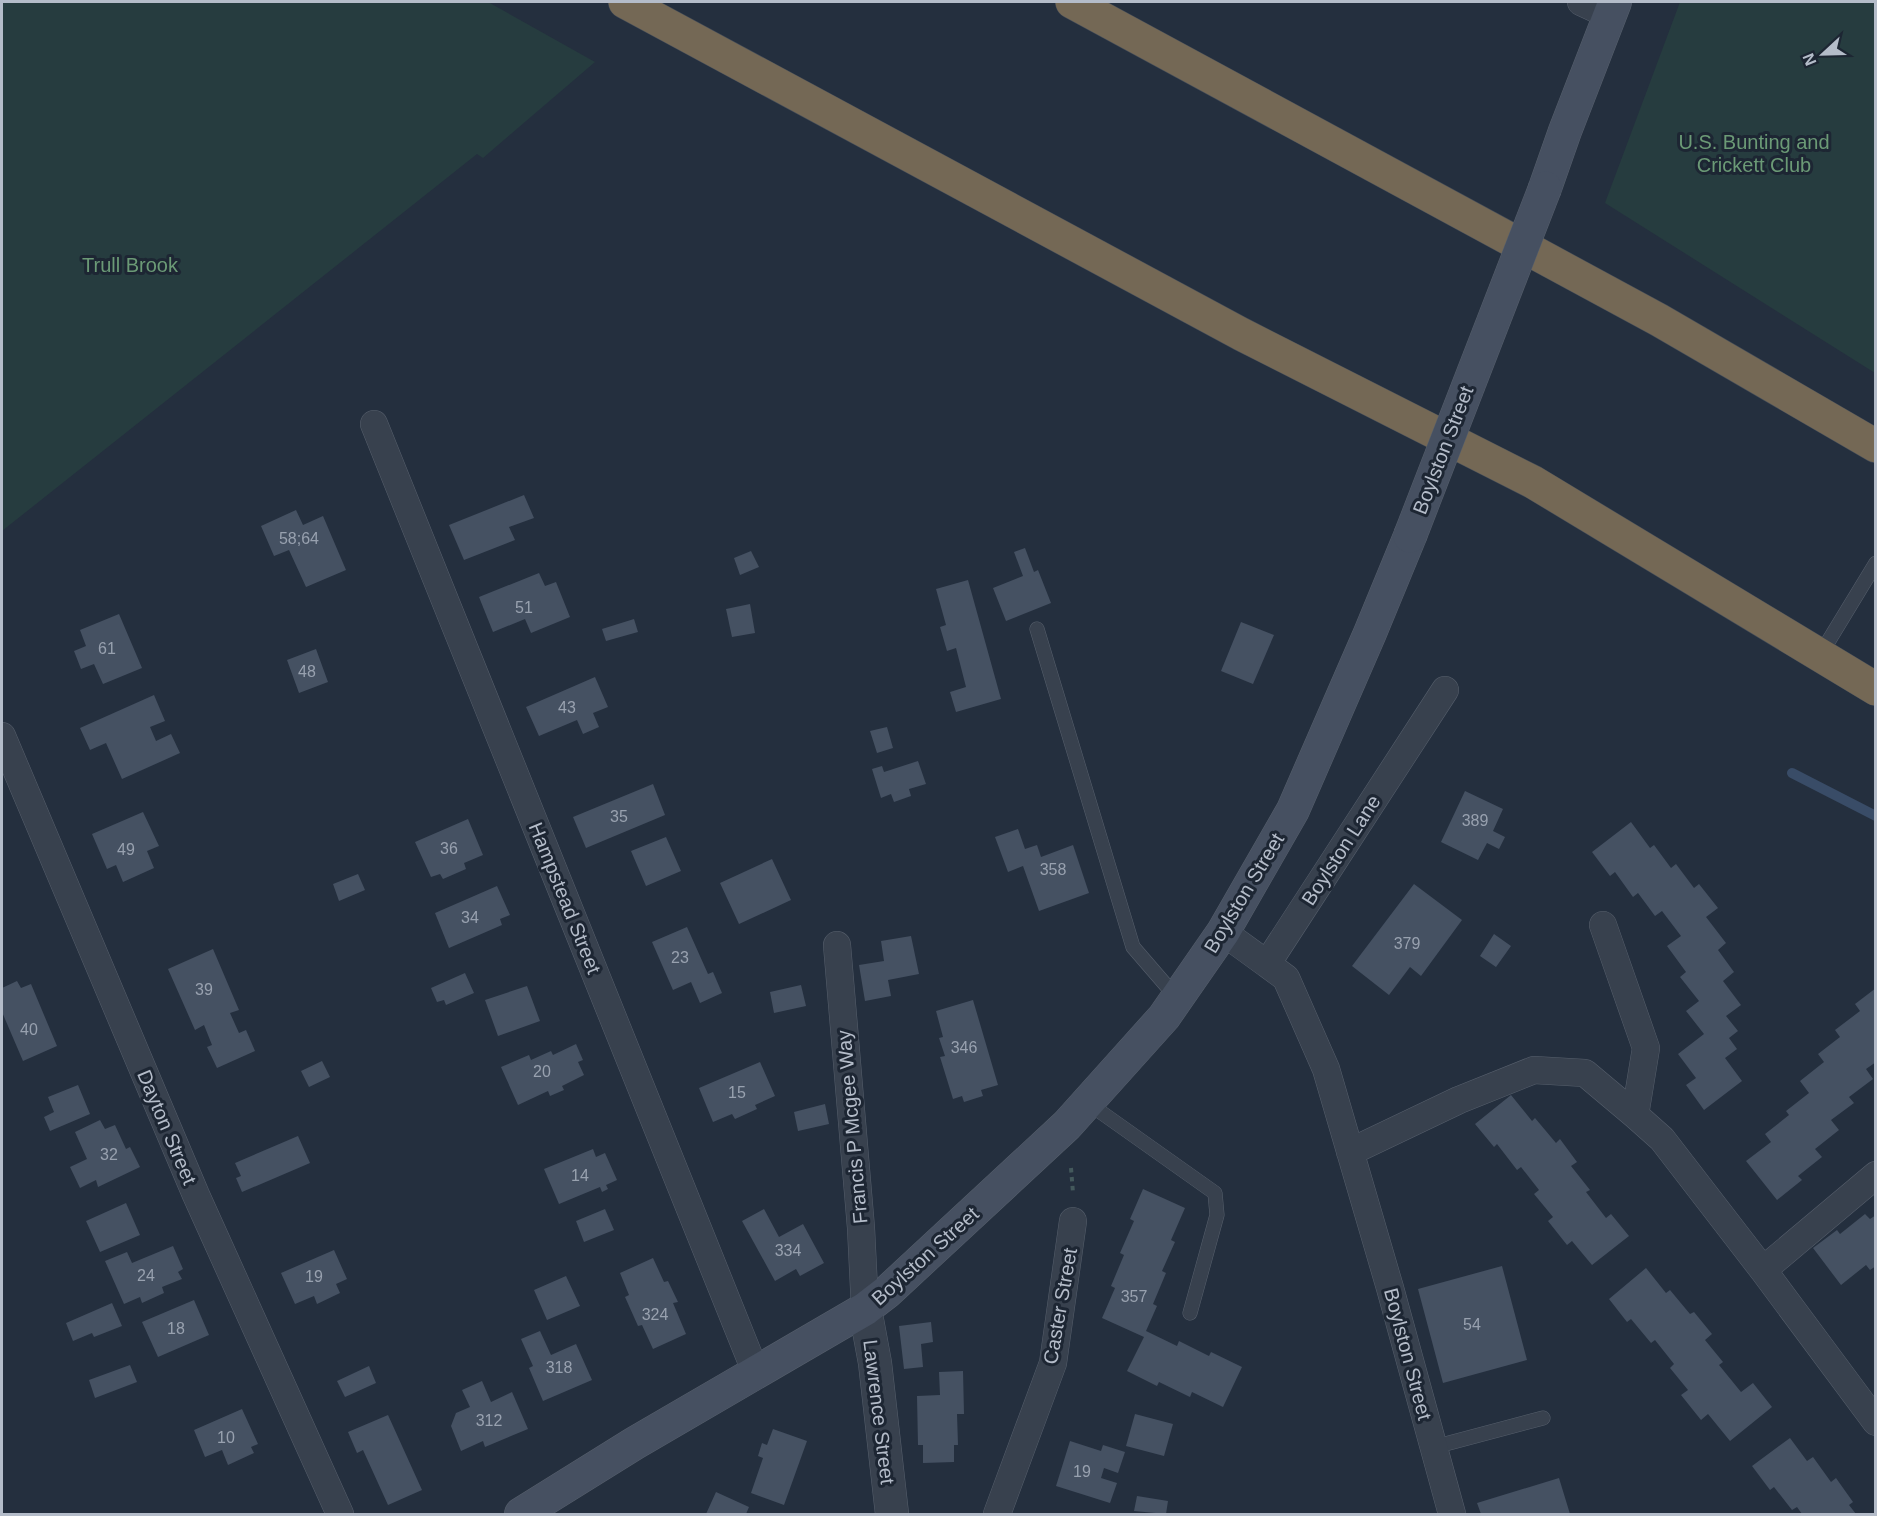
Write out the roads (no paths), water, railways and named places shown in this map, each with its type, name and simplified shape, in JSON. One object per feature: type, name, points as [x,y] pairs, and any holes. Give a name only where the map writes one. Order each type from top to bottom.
[{"type":"highway","points":[[625,2],[1231,328],[1533,482],[1875,689]]},
{"type":"highway","points":[[1072,2],[1659,320],[1875,446]]},
{"type":"main road","name":"Boylston Street","points":[[522,1515],[635,1443],[865,1309],[895,1284],[1077,1114],[1164,1017],[1223,932],[1293,810],[1370,633],[1545,188],[1602,6]]},
{"type":"street","name":"Hampstead Street","points":[[374,424],[756,1372]]},
{"type":"street","name":"Boylston Lane","points":[[1267,964],[1445,690]]},
{"type":"street","name":"Dayton Street","points":[[2,736],[196,1195],[340,1515]]},
{"type":"street","points":[[1603,925],[1646,1048],[1635,1115]]},
{"type":"street","points":[[1223,932],[1267,964]]},
{"type":"street","name":"Francis P Mcgee Way","points":[[837,945],[861,1228],[865,1309]]},
{"type":"street","name":"Boylston Street","points":[[1267,964],[1286,978],[1326,1069],[1452,1515]]},
{"type":"street","points":[[1350,1152],[1459,1100],[1534,1070],[1585,1073],[1662,1139],[1763,1270],[1875,1422]]},
{"type":"street","points":[[1763,1270],[1875,1175]]},
{"type":"street","name":"Caster Street","points":[[997,1515],[1053,1363],[1073,1221]]},
{"type":"street","name":"Lawrence Street","points":[[865,1309],[875,1363],[892,1515]]},
{"type":"lane","points":[[1820,655],[1875,563]]},
{"type":"lane","points":[[1038,628],[1133,947],[1177,998]]},
{"type":"lane","points":[[1077,1114],[1215,1193],[1217,1215],[1190,1313]]},
{"type":"lane","points":[[1434,1447],[1543,1418]]},
{"type":"waterway","points":[[1792,773],[1876,816]]},
{"type":"park label","name":"U.S. Bunting and Crickett Club","points":[[1754,154]]},
{"type":"park label","name":"Trull Brook","points":[[130,265]]}]
